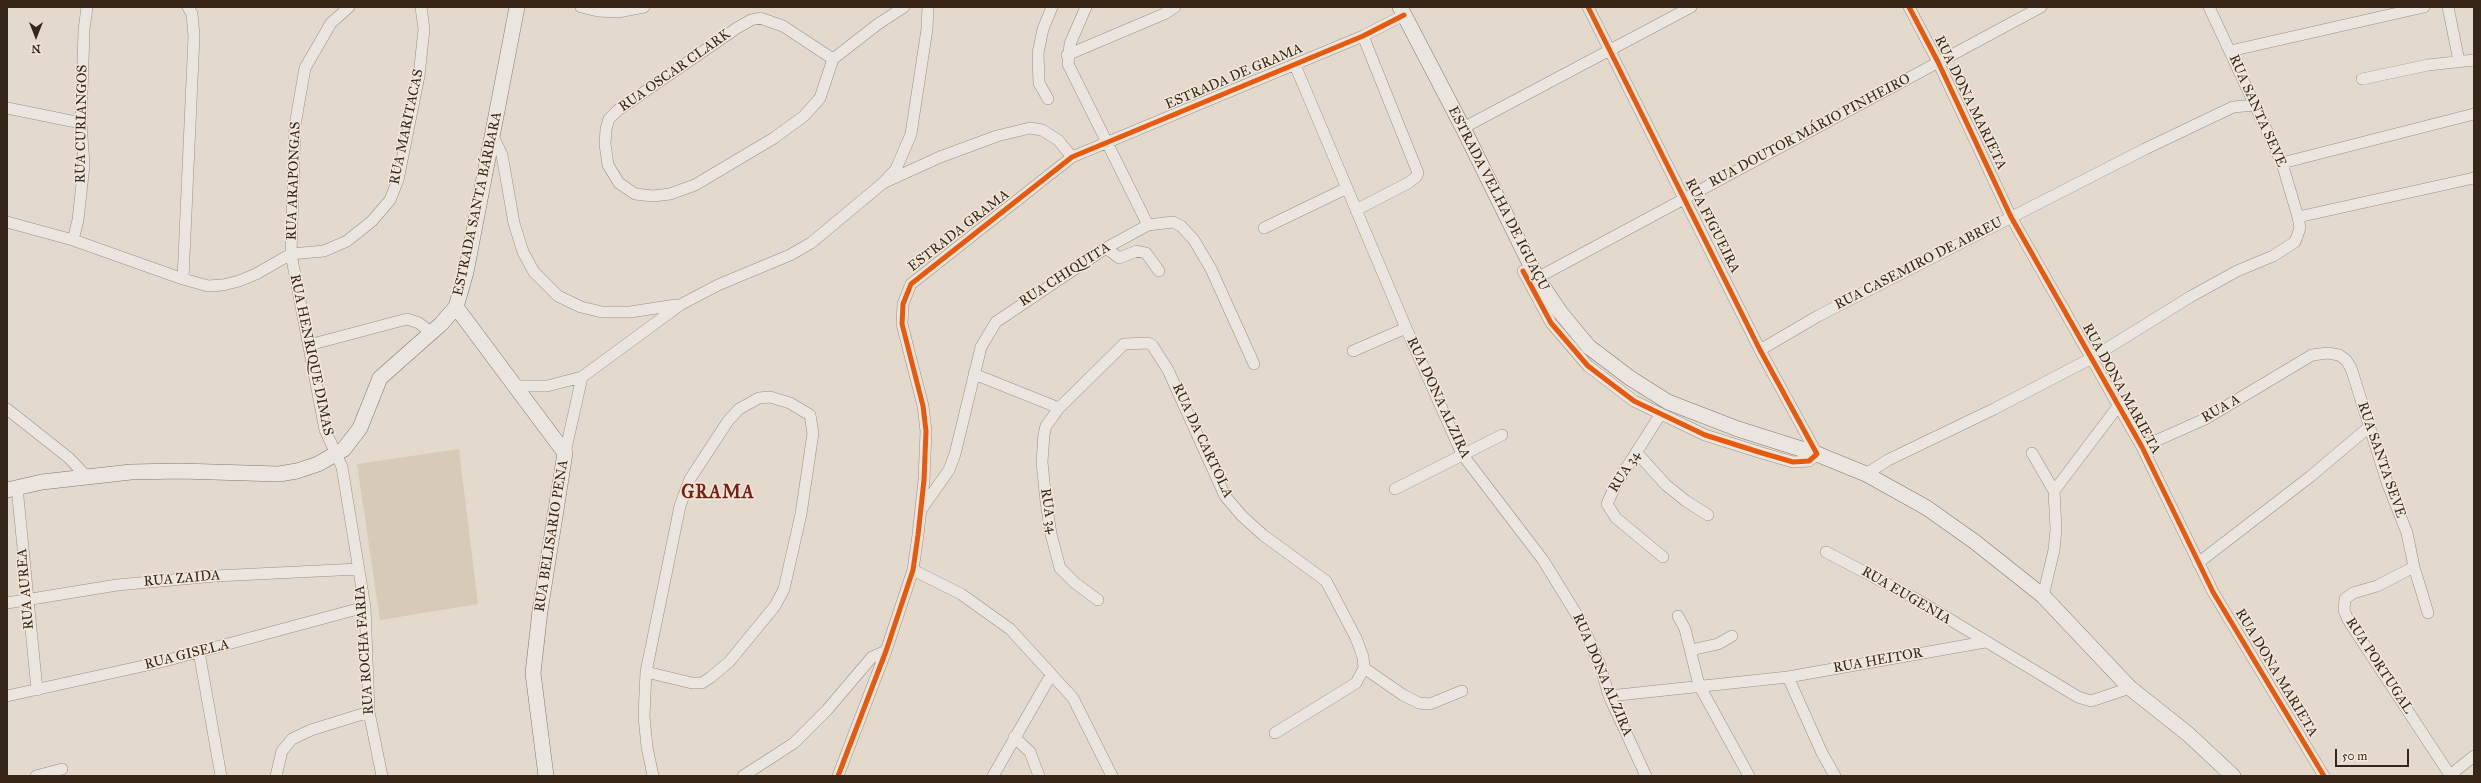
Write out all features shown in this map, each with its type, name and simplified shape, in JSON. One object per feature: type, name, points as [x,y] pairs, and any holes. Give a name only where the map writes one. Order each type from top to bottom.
[{"type":"street","name":"RUA CURIANGOS","points":[[73,240],[78,220],[84,165],[81,123],[87,7]]},
{"type":"street","points":[[182,279],[194,36],[188,7]]},
{"type":"street","name":"RUA ARAPONGAS","points":[[7,222],[73,240],[182,279],[208,286],[223,286],[256,274],[291,254],[295,124],[306,68],[331,23],[349,7]]},
{"type":"street","name":"RUA MARITACAS","points":[[291,254],[324,251],[347,241],[372,221],[390,200],[398,180],[419,76],[424,30],[421,7]]},
{"type":"street","name":"ESTRADA SANTA BÁRBARA","points":[[12,488],[131,472],[180,471],[279,474],[297,471],[344,449],[360,428],[380,378],[430,332],[441,324],[456,306],[466,272],[517,7]]},
{"type":"street","points":[[580,7],[598,11],[618,12],[644,7]]},
{"type":"street","points":[[833,59],[878,24],[904,7]]},
{"type":"street","points":[[516,386],[547,386],[582,377],[680,305],[718,285],[790,255],[811,243],[884,183],[896,169],[911,134],[927,29],[928,7]]},
{"type":"street","points":[[1048,99],[1039,83],[1038,53],[1043,29],[1052,7]]},
{"type":"street","points":[[1086,7],[1067,55],[1074,77],[1106,144],[1148,225]]},
{"type":"street","points":[[1067,55],[1164,14],[1175,7]]},
{"type":"street","name":"RUA FIGUEIRA","points":[[1588,7],[1611,49],[1760,350],[1817,454]]},
{"type":"street","points":[[1463,128],[1691,7]]},
{"type":"street","name":"RUA DONA MARIETA","points":[[1909,7],[1938,62],[2011,216],[2090,359],[2119,405],[2142,447],[2212,592],[2324,776]]},
{"type":"street","name":"RUA DOUTOR MÁRIO PINHEIRO","points":[[1537,278],[2041,7]]},
{"type":"street","name":"RUA SANTA SEVE","points":[[1866,474],[1888,460],[1994,409],[2090,359],[2190,297],[2237,271],[2274,256],[2295,242],[2300,228],[2282,163],[2209,7]]},
{"type":"street","points":[[2230,51],[2424,7]]},
{"type":"street","points":[[2448,7],[2459,61]]},
{"type":"street","name":"ESTRADA DE GRAMA","points":[[1072,157],[1363,36],[1402,11]]},
{"type":"street","name":"ESTRADA VELHA DE IGUAÇU","points":[[1402,11],[1463,128],[1537,278],[1560,312],[1589,347],[1630,378],[1668,402],[1738,429],[1817,454],[1866,474],[1927,508],[1975,542],[2043,596],[2098,652],[2130,688],[2188,734],[2233,776]]},
{"type":"street","name":"RUA OSCAR CLARK","points":[[767,19],[783,26],[833,59],[820,98],[804,116],[748,154],[695,185],[664,195],[653,196],[635,194],[619,183],[608,165],[605,144],[606,129],[609,119],[618,110],[751,20],[767,19]]},
{"type":"street","points":[[1356,210],[1408,182],[1416,177],[1418,173],[1363,36]]},
{"type":"street","points":[[2362,79],[2459,61],[2474,61]]},
{"type":"street","name":"RUA DONA ALZIRA","points":[[1295,65],[1406,328],[1462,454],[1543,560],[1580,620],[1600,665],[1609,696],[1646,776]]},
{"type":"street","name":"RUA CASEMIRO DE ABREU","points":[[1760,350],[1818,316],[2011,216],[2233,108],[2255,105]]},
{"type":"street","points":[[7,108],[81,123]]},
{"type":"street","points":[[2282,163],[2474,114]]},
{"type":"street","points":[[884,183],[940,157],[997,136],[1024,129],[1042,130],[1058,140],[1072,157]]},
{"type":"street","points":[[492,134],[502,155],[514,223],[523,252],[534,272],[558,296],[581,307],[602,312],[630,312],[680,305]]},
{"type":"street","name":"ESTRADA GRAMA","points":[[838,776],[886,651],[913,570],[922,509],[926,431],[923,406],[902,324],[903,304],[906,293],[911,284],[922,273],[1072,157]]},
{"type":"street","points":[[2298,217],[2474,178]]},
{"type":"street","points":[[1264,228],[1347,188]]},
{"type":"street","name":"RUA CHIQUITA","points":[[922,509],[951,465],[981,347],[987,333],[996,322],[1106,248],[1148,225],[1173,222],[1181,226],[1194,240],[1211,269],[1254,364]]},
{"type":"street","points":[[1106,248],[1119,258],[1138,251],[1146,254],[1159,270]]},
{"type":"street","name":"RUA HENRIQUE DIMAS","points":[[291,254],[325,430],[335,454]]},
{"type":"street","points":[[1523,270],[1551,323],[1588,366],[1634,401],[1660,415],[1705,435],[1794,462],[1809,461],[1817,454]]},
{"type":"street","name":"RUA BELISARIO PENA","points":[[456,306],[565,453],[540,611],[533,673],[546,776]]},
{"type":"street","points":[[309,345],[406,320],[419,323],[430,332]]},
{"type":"street","points":[[1353,351],[1406,328]]},
{"type":"street","name":"RUA DA CARTOLA","points":[[1124,344],[1143,342],[1152,345],[1187,409],[1225,496],[1242,516],[1263,536],[1326,581],[1356,638],[1364,657],[1364,668]]},
{"type":"street","name":"RUA 34","points":[[1098,600],[1075,583],[1060,568],[1051,534],[1046,502],[1042,447],[1046,426],[1059,408],[1124,344]]},
{"type":"street","name":"RUA SANTA SEVE","points":[[2296,363],[2312,355],[2328,353],[2339,355],[2346,360],[2351,368],[2387,482],[2407,534],[2414,568],[2428,613]]},
{"type":"street","name":"RUA A","points":[[2142,447],[2205,419],[2296,363]]},
{"type":"street","points":[[974,374],[1059,408]]},
{"type":"street","points":[[565,453],[582,377]]},
{"type":"street","points":[[646,672],[692,683],[702,683],[729,662],[774,606],[784,588],[801,514],[813,433],[810,415],[790,403],[770,397],[759,398],[739,409],[728,421],[690,479],[680,506],[670,546],[646,672],[644,716],[647,748],[653,776]]},
{"type":"street","points":[[2054,491],[2119,405]]},
{"type":"street","points":[[7,409],[69,458],[87,477]]},
{"type":"street","name":"RUA 34","points":[[1660,415],[1615,486],[1608,501],[1607,508],[1616,518],[1663,557]]},
{"type":"street","points":[[2198,563],[2311,476],[2369,427]]},
{"type":"street","points":[[1395,489],[1502,435]]},
{"type":"street","points":[[1637,453],[1666,484],[1686,502],[1708,515]]},
{"type":"street","points":[[2032,453],[2054,491],[2056,529],[2054,550],[2043,596]]},
{"type":"street","name":"RUA ROCHA FARIA","points":[[335,454],[342,467],[365,607],[369,712],[382,776]]},
{"type":"street","name":"RUA AUREA","points":[[12,488],[37,690]]},
{"type":"street","name":"RUA EUGENIA","points":[[1826,552],[1916,598],[1985,642]]},
{"type":"street","name":"RUA PORTUGAL","points":[[2414,568],[2377,586],[2353,593],[2345,599],[2344,610],[2348,620],[2449,776]]},
{"type":"street","name":"RUA ZAIDA","points":[[7,603],[116,585],[215,576],[358,569]]},
{"type":"street","points":[[913,570],[961,594],[1010,629],[1073,698],[1112,776]]},
{"type":"street","name":"RUA GISELA","points":[[7,696],[199,652],[365,607]]},
{"type":"street","points":[[1678,616],[1685,629],[1699,685],[1749,776]]},
{"type":"street","points":[[1691,650],[1718,644],[1732,636]]},
{"type":"street","points":[[1985,642],[2084,700],[2091,701],[2130,688]]},
{"type":"street","name":"RUA HEITOR","points":[[1609,696],[1699,685],[1788,677],[1985,642]]},
{"type":"street","points":[[744,776],[794,743],[827,710],[872,657],[886,651]]},
{"type":"street","points":[[199,652],[221,776]]},
{"type":"street","points":[[1275,733],[1356,683],[1364,668],[1403,695],[1419,704],[1430,704],[1462,691]]},
{"type":"street","points":[[992,776],[1051,675]]},
{"type":"street","points":[[1788,677],[1822,753],[1835,776]]},
{"type":"street","points":[[276,776],[282,751],[292,739],[311,730],[369,712]]},
{"type":"street","points":[[1014,737],[1030,752],[1039,776]]},
{"type":"street","points":[[2449,776],[2474,756]]},
{"type":"street","points":[[36,776],[62,769]]},
{"type":"shaded area","points":[[459,449],[478,604],[380,620],[357,464]]},
{"type":"cycle path","points":[[1523,271],[1551,323],[1588,366],[1634,401],[1705,435],[1793,462],[1809,461],[1817,454],[1760,350],[1588,7]]},
{"type":"cycle path","points":[[1909,7],[1938,62],[2011,217],[2142,447],[2213,592],[2324,776]]},
{"type":"cycle path","points":[[838,776],[886,651],[913,570],[924,480],[926,431],[923,406],[902,324],[903,304],[911,284],[1072,157],[1363,36],[1404,15]]},
{"type":"district","name":"GRAMA","points":[[718,494]]}]
